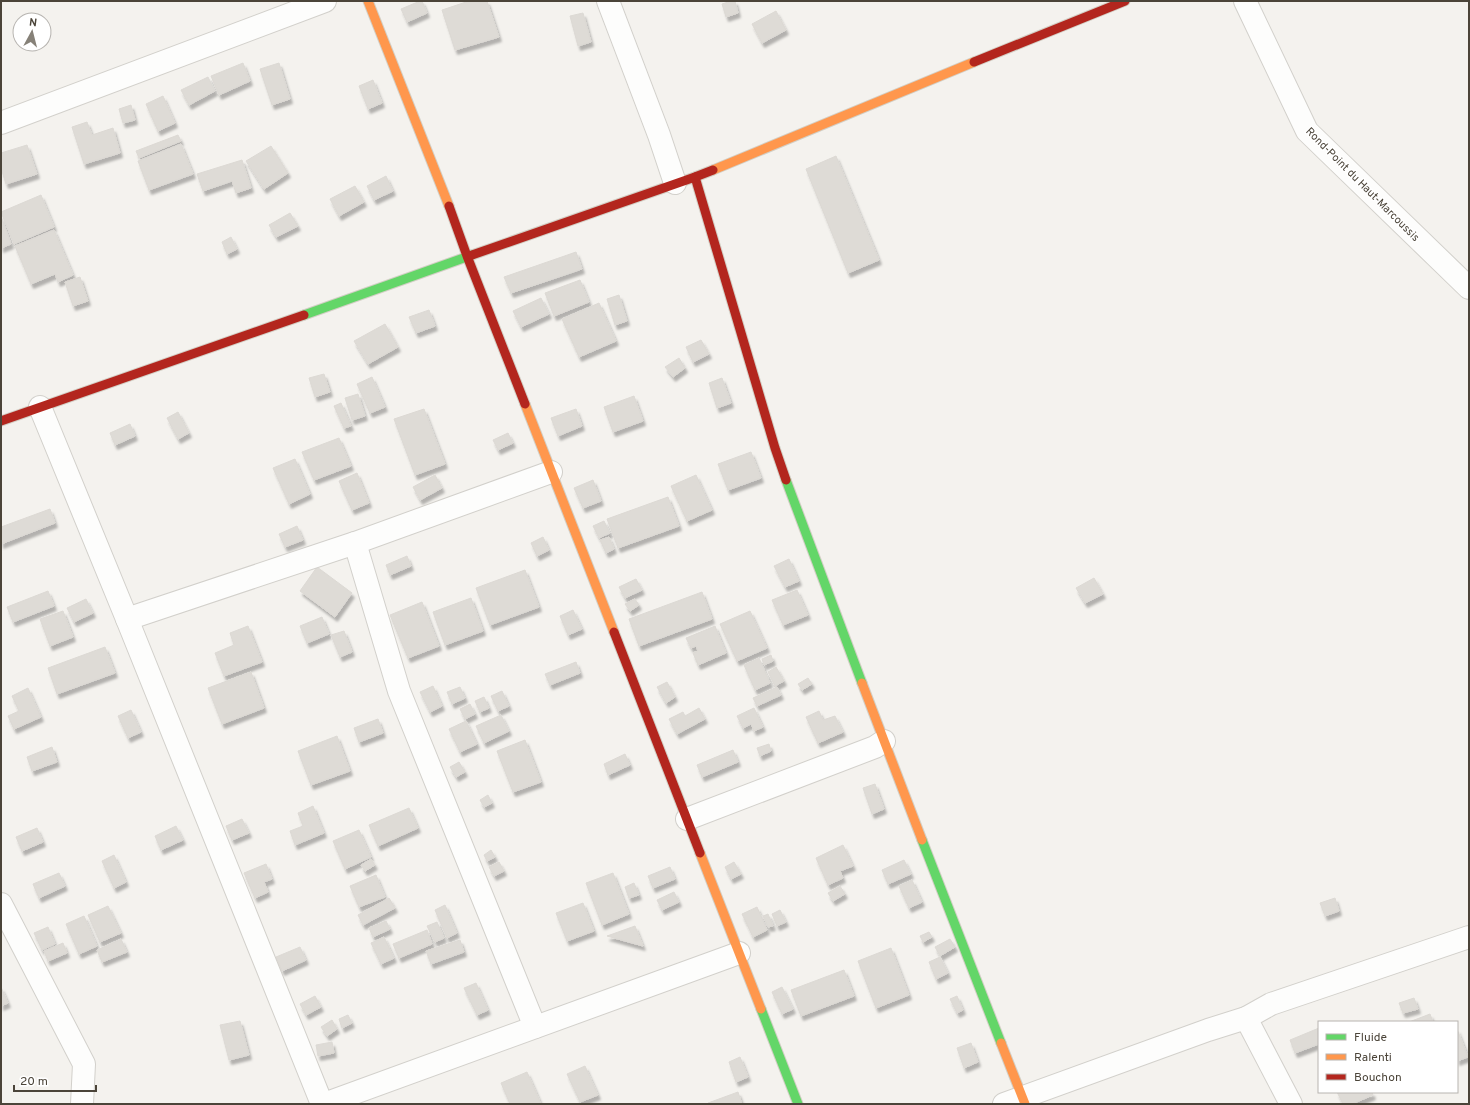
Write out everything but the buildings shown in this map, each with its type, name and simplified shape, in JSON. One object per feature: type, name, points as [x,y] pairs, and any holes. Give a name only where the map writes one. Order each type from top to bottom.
[{"type":"street","points":[[1,124],[325,1]]},
{"type":"street","points":[[368,1],[798,1104]]},
{"type":"street","points":[[608,1],[659,135],[675,183]]},
{"type":"street","points":[[1,421],[695,177],[852,111],[1125,1]]},
{"type":"street","name":"Rond-Point du Haut-Marcoussis","points":[[1245,1],[1307,131],[1469,288]]},
{"type":"street","points":[[695,177],[775,448],[1017,1102],[1208,1030],[1246,1018],[1271,1004],[1469,937]]},
{"type":"street","points":[[40,407],[323,1104],[739,953]]},
{"type":"street","points":[[127,620],[355,543],[551,472]]},
{"type":"street","points":[[355,543],[399,691],[535,1027]]},
{"type":"street","points":[[687,819],[875,747],[884,741]]},
{"type":"street","points":[[1,904],[84,1064],[82,1104]]},
{"type":"street","points":[[1246,1018],[1291,1104]]},
{"type":"traffic: fast","points":[[304,315],[472,255]]},
{"type":"traffic: fast","points":[[786,480],[862,683]]},
{"type":"traffic: fast","points":[[922,840],[1001,1043]]},
{"type":"traffic: fast","points":[[761,1009],[798,1104]]},
{"type":"traffic: slow","points":[[368,1],[449,206]]},
{"type":"traffic: slow","points":[[713,170],[974,62]]},
{"type":"traffic: slow","points":[[525,404],[614,632]]},
{"type":"traffic: slow","points":[[862,683],[922,840]]},
{"type":"traffic: slow","points":[[700,853],[761,1009]]},
{"type":"traffic: slow","points":[[1001,1043],[1025,1104]]},
{"type":"traffic: jam","points":[[974,62],[1125,1]]},
{"type":"traffic: jam","points":[[472,255],[713,170]]},
{"type":"traffic: jam","points":[[695,177],[775,448],[786,480]]},
{"type":"traffic: jam","points":[[449,206],[525,404]]},
{"type":"traffic: jam","points":[[1,421],[304,315]]},
{"type":"traffic: jam","points":[[614,632],[700,853]]}]
